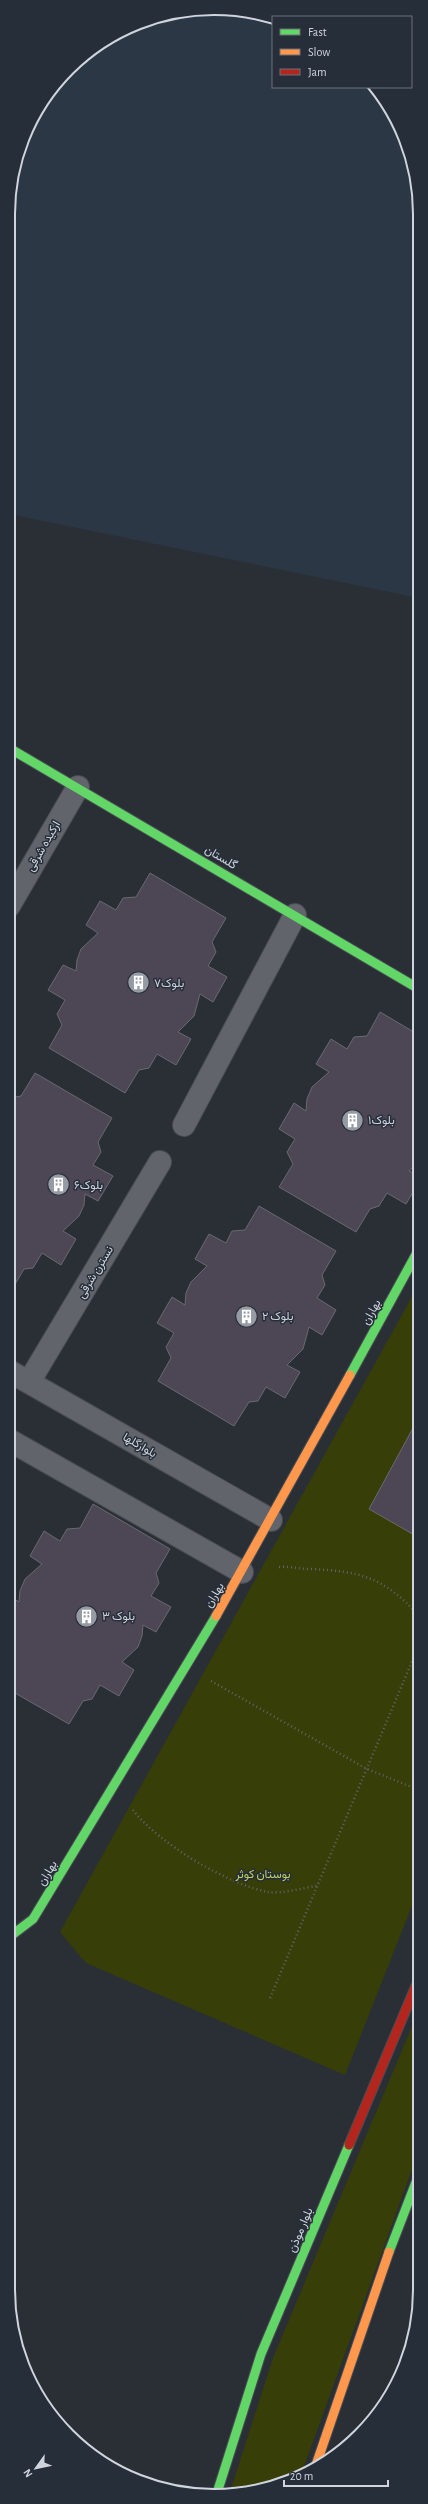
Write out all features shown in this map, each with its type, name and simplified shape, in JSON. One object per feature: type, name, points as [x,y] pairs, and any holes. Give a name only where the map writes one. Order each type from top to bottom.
[{"type":"street","name":"گلستان","points":[[15,751],[78,786],[413,985]]},
{"type":"street","name":"ارکیده شرقی","points":[[15,896],[78,786]]},
{"type":"street","points":[[184,1125],[295,915]]},
{"type":"street","name":"نسترن شرقی","points":[[29,1382],[160,1162]]},
{"type":"street","name":"بهاران","points":[[15,1933],[33,1919],[242,1572],[413,1260]]},
{"type":"street","name":"بلوارگلها","points":[[15,1374],[271,1520]]},
{"type":"street","points":[[15,1443],[242,1572]]},
{"type":"street","name":"بلوار موذن","points":[[219,2489],[261,2354],[413,1993]]},
{"type":"street","points":[[318,2460],[394,2240],[413,2190]]},
{"type":"street","points":[[324,2441],[329,2452]]},
{"type":"path","points":[[242,1572],[284,1567],[341,1570],[367,1576],[402,1597],[413,1609]]},
{"type":"path","points":[[270,1998],[413,1659]]},
{"type":"path","points":[[185,1666],[367,1769],[413,1788]]},
{"type":"path","points":[[114,1785],[142,1822],[161,1839],[232,1880],[269,1892],[317,1886]]},
{"type":"shaded area","points":[[201,15],[227,15],[272,24],[272,88],[368,88],[379,103],[398,138],[406,162],[413,201],[413,597],[15,515],[15,201],[22,162],[30,138],[42,114],[64,83],[93,56],[138,30],[162,22]]},
{"type":"green space","name":"بوستان کوثر","points":[[413,1295],[413,1903],[345,2075],[86,1963],[60,1932]]},
{"type":"green space","points":[[413,2024],[413,2167],[304,2467],[290,2474],[266,2482],[231,2488],[273,2358]]},
{"type":"building","name":"بلوک۷","points":[[150,873],[226,918],[212,942],[216,952],[208,966],[227,977],[213,1002],[200,994],[194,1016],[178,1032],[191,1039],[176,1065],[157,1054],[149,1068],[139,1070],[125,1093],[49,1048],[62,1025],[57,1014],[65,1000],[48,990],[63,965],[76,971],[77,960],[81,949],[98,933],[86,925],[100,901],[116,910],[123,898],[136,897]]},
{"type":"building","name":"بلوک۱","points":[[380,1012],[413,1031],[413,1167],[409,1171],[413,1173],[413,1192],[406,1204],[387,1193],[379,1206],[370,1209],[356,1232],[279,1187],[293,1164],[287,1152],[295,1139],[279,1129],[294,1103],[306,1111],[307,1099],[312,1087],[329,1072],[316,1064],[331,1039],[347,1049],[354,1037],[367,1036]]},
{"type":"building","name":"بلوک۶","points":[[35,1073],[112,1118],[98,1142],[101,1152],[93,1165],[113,1176],[98,1201],[85,1194],[84,1205],[79,1216],[63,1231],[76,1239],[61,1265],[42,1253],[33,1268],[24,1269],[15,1284],[15,1097],[21,1096]]},
{"type":"building","name":"بلوک ۲","points":[[259,1206],[336,1251],[322,1275],[325,1285],[317,1298],[336,1310],[322,1335],[309,1327],[303,1349],[287,1365],[300,1372],[285,1398],[266,1387],[258,1401],[249,1402],[234,1426],[158,1381],[171,1358],[166,1347],[174,1333],[157,1323],[172,1297],[185,1305],[186,1293],[191,1282],[207,1266],[195,1259],[209,1234],[226,1243],[232,1231],[245,1230]]},
{"type":"building","points":[[413,1428],[413,1534],[369,1509]]},
{"type":"building","name":"بلوک ۳","points":[[93,1504],[170,1549],[156,1573],[159,1583],[151,1596],[171,1607],[156,1632],[143,1625],[142,1636],[138,1647],[122,1662],[134,1670],[119,1696],[100,1685],[92,1699],[83,1701],[69,1724],[15,1693],[15,1600],[19,1602],[20,1591],[25,1579],[42,1564],[30,1556],[44,1531],[60,1541],[67,1529],[80,1528]]},
{"type":"traffic: fast","points":[[15,752],[413,985]]},
{"type":"traffic: fast","points":[[350,1375],[413,1260]]},
{"type":"traffic: fast","points":[[15,1933],[33,1919],[216,1616]]},
{"type":"traffic: fast","points":[[218,2489],[261,2354],[349,2145]]},
{"type":"traffic: fast","points":[[389,2252],[413,2190]]},
{"type":"traffic: slow","points":[[216,1616],[350,1375]]},
{"type":"traffic: slow","points":[[318,2460],[389,2252]]},
{"type":"traffic: jam","points":[[349,2145],[413,1993]]},
{"type":"place","name":"بلوک۷","points":[[138,983]]},
{"type":"place","name":"بلوک۱","points":[[352,1120]]},
{"type":"place","name":"بلوک۶","points":[[58,1185]]},
{"type":"place","name":"بلوک ۲","points":[[247,1316]]},
{"type":"place","name":"بلوک ۳","points":[[87,1616]]}]
